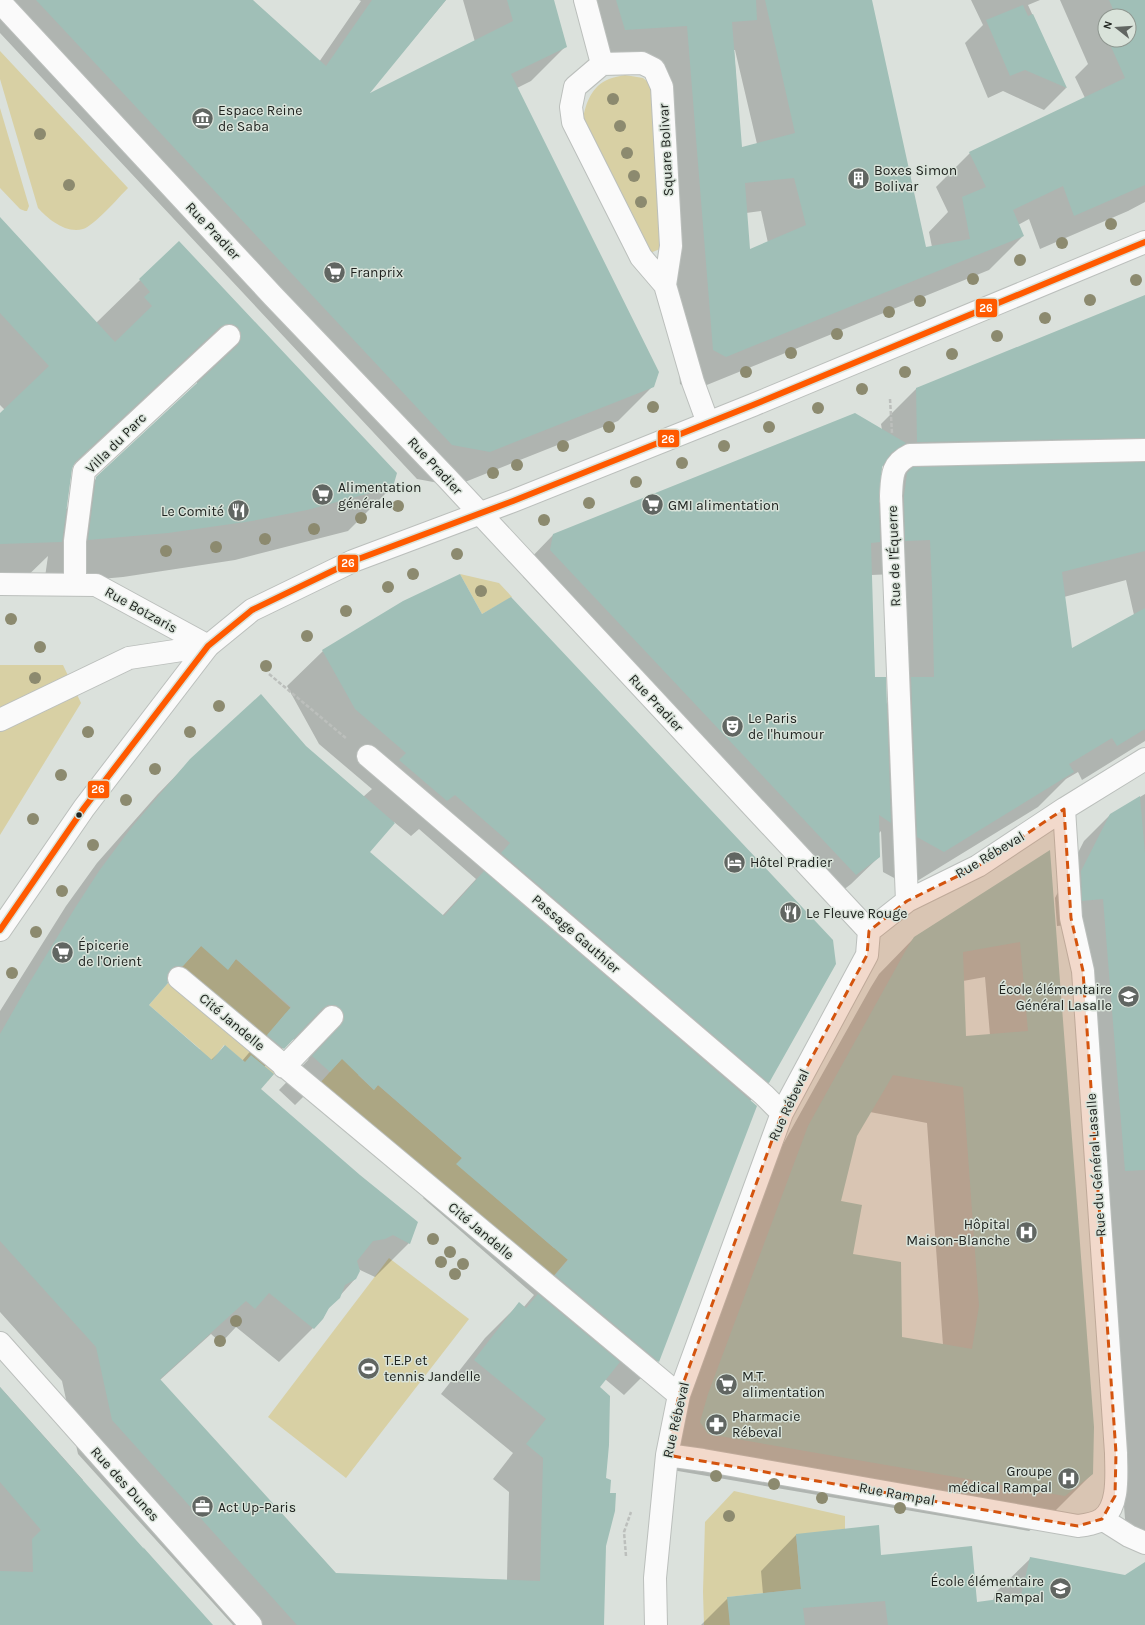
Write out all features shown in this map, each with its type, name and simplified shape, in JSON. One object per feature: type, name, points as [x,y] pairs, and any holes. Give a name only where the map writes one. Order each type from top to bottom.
[{"type":"street","points":[[585,0],[602,64]]},
{"type":"street","name":"Rue Pradier","points":[[0,2],[257,279],[480,514],[846,908],[870,931]]},
{"type":"street","name":"Square Bolivar","points":[[665,285],[640,257],[573,122],[571,107],[575,87],[602,64],[642,63],[654,69],[662,87],[671,246],[665,285],[693,382],[708,423]]},
{"type":"street","points":[[0,930],[84,808],[208,646],[252,610],[353,562],[428,532],[480,514],[708,423],[1145,242]]},
{"type":"street","name":"Villa du Parc","points":[[75,585],[75,541],[84,471],[229,336]]},
{"type":"street","name":"Rue de l'Équerre","points":[[907,901],[891,496],[892,476],[900,460],[910,455],[1145,450]]},
{"type":"street","name":"Rue Botzaris","points":[[0,584],[96,585],[208,646]]},
{"type":"street","points":[[0,720],[129,658],[208,646]]},
{"type":"street","name":"Passage Gauthier","points":[[368,756],[758,1090],[782,1113]]},
{"type":"street","name":"Rue Rébeval","points":[[656,1625],[655,1578],[667,1455],[679,1395],[782,1113],[867,955],[870,931],[907,901],[978,866],[1064,809],[1145,759]]},
{"type":"street","name":"Rue du Général Lasalle","points":[[1064,809],[1071,918],[1083,971],[1116,1452],[1115,1496],[1109,1512],[1102,1519]]},
{"type":"street","name":"Cité Jandelle","points":[[179,978],[679,1395]]},
{"type":"street","points":[[284,1067],[332,1017]]},
{"type":"street","name":"Rue des Dunes","points":[[0,1343],[251,1625]]},
{"type":"street","name":"Rue Rampal","points":[[667,1455],[703,1460],[1078,1526],[1090,1524],[1102,1519]]},
{"type":"street","points":[[1102,1519],[1129,1536],[1145,1543]]},
{"type":"path","points":[[890,398],[892,434]]},
{"type":"path","points":[[269,674],[326,722]]},
{"type":"highlighted area","points":[[1064,809],[1071,918],[1083,971],[1116,1453],[1115,1496],[1102,1519],[1078,1526],[667,1455],[679,1395],[782,1113],[867,955],[869,931],[907,901],[978,866]]},
{"type":"shaded area","points":[[0,51],[128,188],[100,217],[88,227],[77,230],[64,227],[52,221],[38,208],[0,79]]},
{"type":"shaded area","points":[[625,75],[643,78],[655,88],[660,249],[650,253],[583,119],[588,101],[594,90],[609,79]]},
{"type":"shaded area","points":[[0,108],[29,206],[27,211],[20,209],[0,188]]},
{"type":"shaded area","points":[[460,574],[499,583],[512,597],[482,614]]},
{"type":"shaded area","points":[[0,665],[63,665],[81,703],[0,835]]},
{"type":"shaded area","points":[[210,936],[210,953],[228,969],[236,959],[294,1011],[286,1013],[265,1038],[181,968]]},
{"type":"shaded area","points":[[168,983],[276,1071],[268,1081],[224,1045],[212,1061],[177,1079],[200,1049],[149,1005]]},
{"type":"shaded area","points":[[345,1055],[362,1070],[358,1075],[374,1090],[378,1085],[462,1158],[457,1164],[554,1248],[588,1236],[551,1279],[320,1083]]},
{"type":"shaded area","name":"T.E.P et tennis Jandelle","points":[[389,1258],[469,1319],[346,1478],[268,1417]]},
{"type":"shaded area","points":[[734,1491],[845,1516],[845,1529],[796,1535],[801,1589],[728,1597],[730,1625],[704,1625],[703,1592],[705,1522]]},
{"type":"building","points":[[36,0],[253,0],[326,66],[372,0],[446,0],[370,93],[513,21],[507,0],[554,0],[567,47],[511,74],[659,372],[654,387],[490,452],[452,445]]},
{"type":"building","points":[[616,0],[756,0],[757,20],[732,22],[742,147],[795,133],[765,0],[872,0],[926,247],[970,239],[962,197],[986,187],[969,152],[1125,78],[1112,48],[1137,48],[1137,8],[1112,8],[1109,0],[1145,0],[1145,185],[1074,216],[1063,186],[1013,210],[1024,236],[726,357],[713,350],[687,26],[625,30]],"holes":[[[794,178],[806,225],[750,249],[745,183]]]},
{"type":"building","points":[[1023,5],[1028,16],[1033,14],[1067,88],[1025,70],[1010,76],[986,20]]},
{"type":"building","points":[[0,217],[115,342],[152,306],[144,297],[150,292],[139,279],[179,241],[397,473],[393,487],[307,510],[252,521],[168,533],[88,540],[96,477],[238,345],[241,339],[241,333],[238,327],[232,324],[227,324],[220,327],[75,462],[72,469],[62,542],[0,544],[0,413],[49,366],[0,313]]},
{"type":"building","points":[[1145,295],[1145,438],[917,442],[916,388]]},
{"type":"building","points":[[855,413],[906,443],[891,453],[882,467],[879,495],[880,542],[871,543],[875,677],[886,677],[891,823],[879,815],[880,857],[856,875],[550,550],[553,534]]},
{"type":"building","points":[[1145,462],[1145,551],[1062,572],[1072,648],[1145,608],[1145,729],[1117,746],[1112,738],[1069,764],[1074,772],[944,852],[917,837],[911,677],[934,677],[932,586],[930,540],[905,541],[904,496],[907,473],[913,467]]},
{"type":"building","points":[[460,574],[482,614],[511,597],[833,940],[836,964],[769,1083],[501,853],[510,843],[455,795],[447,801],[399,760],[406,753],[355,709],[322,650],[403,601]]},
{"type":"building","points":[[261,694],[306,746],[395,823],[370,852],[444,916],[484,871],[757,1106],[659,1362],[555,1275],[568,1260],[456,1164],[462,1158],[378,1085],[374,1090],[342,1059],[330,1072],[312,1056],[344,1020],[344,1014],[340,1008],[335,1005],[328,1005],[323,1008],[284,1049],[267,1035],[291,1007],[236,959],[228,970],[201,946],[183,966],[175,966],[170,970],[167,976],[168,983],[149,1005],[212,1060],[225,1045],[245,1062],[251,1055],[274,1074],[261,1089],[360,1175],[418,1222],[410,1244],[393,1235],[385,1239],[373,1241],[357,1261],[360,1271],[356,1279],[345,1285],[340,1298],[329,1308],[323,1319],[314,1329],[269,1293],[255,1309],[246,1301],[160,1379],[336,1573],[540,1581],[543,1458],[526,1444],[546,1419],[474,1360],[519,1302],[526,1308],[538,1294],[620,1362],[600,1387],[610,1396],[609,1445],[606,1478],[611,1480],[610,1493],[616,1493],[615,1511],[606,1546],[604,1625],[297,1625],[112,1420],[96,1347],[0,1241],[0,1034],[75,908],[99,871],[131,828],[190,759]]},
{"type":"building","name":"École élémentaire Général Lasalle","points":[[1140,796],[1145,854],[1145,1170],[1125,1171],[1103,899],[1082,901],[1081,871],[1110,814]]},
{"type":"building","points":[[1050,850],[1094,1427],[1093,1474],[1065,1496],[708,1434],[700,1422],[708,1394],[808,1126],[914,937]],"holes":[[[1020,942],[1028,1031],[966,1036],[963,952]],[[893,1075],[963,1087],[979,1306],[972,1349],[902,1337],[901,1262],[853,1254],[862,1205],[841,1201],[857,1136]]]},
{"type":"building","points":[[0,1387],[213,1625],[0,1625],[0,1571],[33,1572],[32,1539],[41,1530],[0,1482]]},
{"type":"building","points":[[879,1525],[881,1555],[972,1546],[977,1602],[1021,1596],[1030,1557],[1125,1575],[1145,1562],[1145,1625],[888,1625],[885,1601],[803,1608],[805,1625],[730,1625],[727,1597],[801,1589],[796,1534]]},
{"type":"transit line","name":"26","points":[[0,930],[84,808],[208,646],[252,610],[353,561],[513,501],[753,405],[1145,242]]},
{"type":"place","name":"Espace Reine de Saba","points":[[202,118]]},
{"type":"place","name":"Boxes Simon Bolivar","points":[[859,178]]},
{"type":"place","name":"Franprix","points":[[334,272]]},
{"type":"place","name":"Alimentation générale","points":[[322,495]]},
{"type":"place","name":"GMI alimentation","points":[[653,505]]},
{"type":"place","name":"Le Comité","points":[[239,511]]},
{"type":"place","name":"Le Paris de l'humour","points":[[732,726]]},
{"type":"place","name":"Hôtel Pradier","points":[[734,862]]},
{"type":"place","name":"Le Fleuve Rouge","points":[[791,913]]},
{"type":"place","name":"Épicerie de l'Orient","points":[[63,953]]},
{"type":"place","name":"École élémentaire Général Lasalle","points":[[1128,997]]},
{"type":"place","name":"Hôpital Maison-Blanche","points":[[1026,1232]]},
{"type":"place","name":"T.E.P et tennis Jandelle","points":[[368,1368]]},
{"type":"place","name":"M.T. alimentation","points":[[726,1384]]},
{"type":"place","name":"Pharmacie Rébeval","points":[[716,1424]]},
{"type":"place","name":"Groupe médical Rampal","points":[[1068,1479]]},
{"type":"place","name":"Act Up-Paris","points":[[203,1507]]},
{"type":"place","name":"École élémentaire Rampal","points":[[1060,1589]]}]
